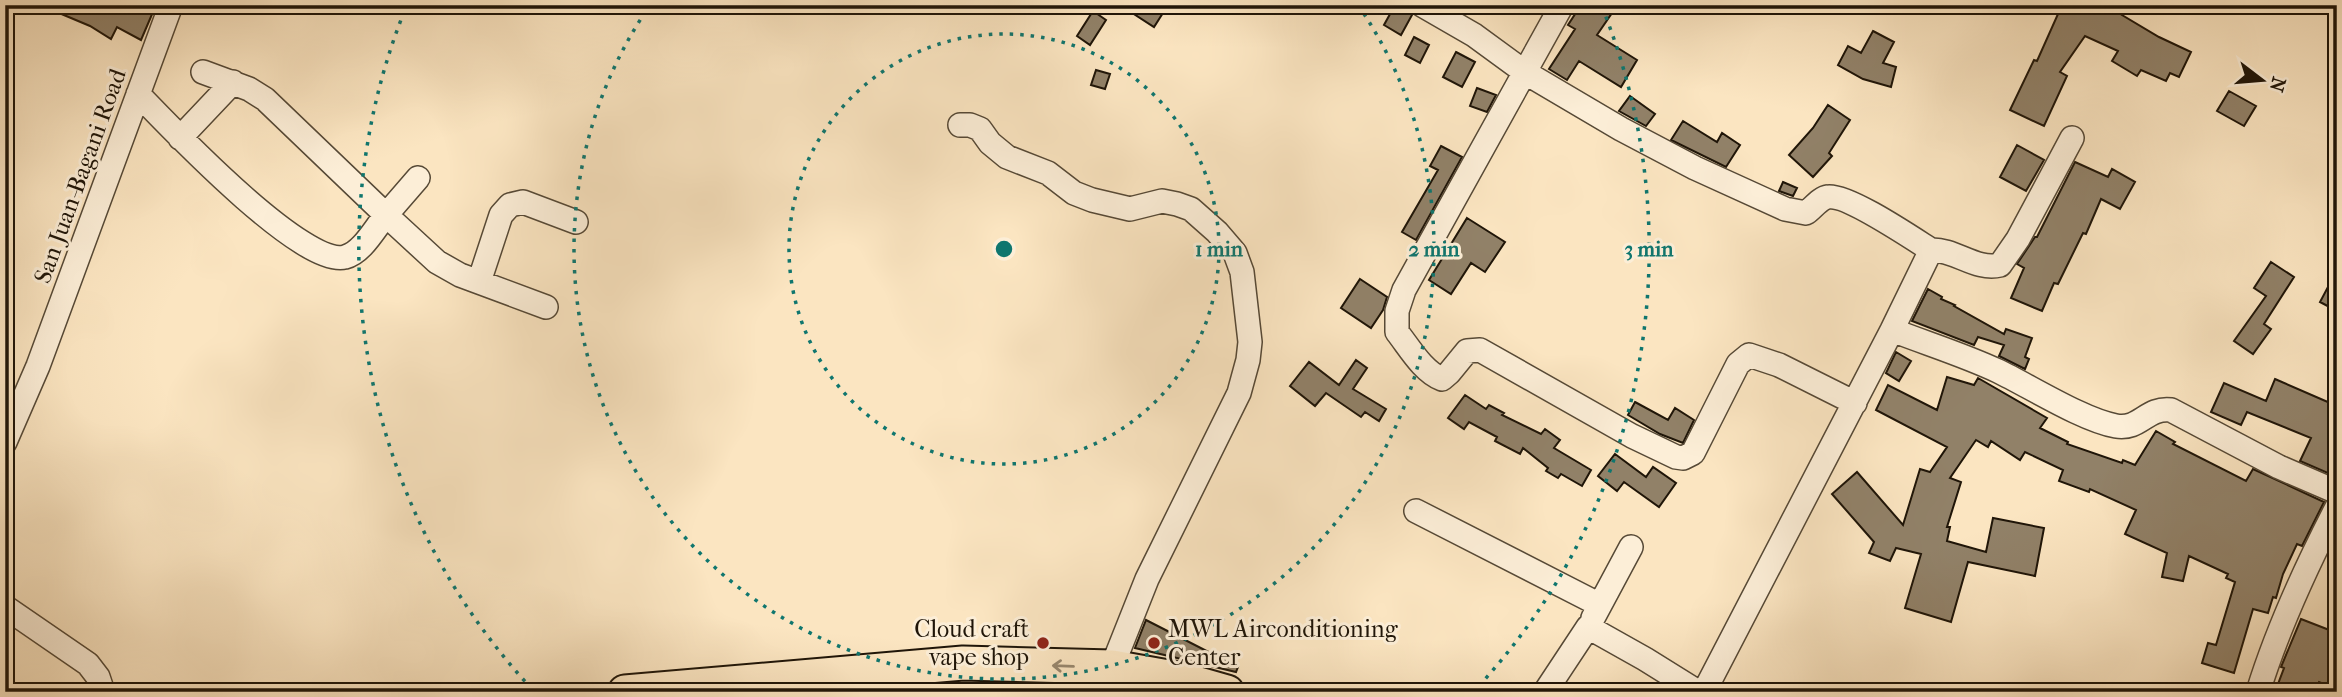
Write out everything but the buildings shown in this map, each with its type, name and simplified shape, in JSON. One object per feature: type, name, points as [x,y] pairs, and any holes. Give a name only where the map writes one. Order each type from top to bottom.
[{"type":"highway","points":[[625,692],[701,689],[963,663],[1112,667],[1185,680],[1227,692]]},
{"type":"street","name":"San Juan-Bagani Road","points":[[5,442],[38,366],[171,5]]},
{"type":"street","points":[[1422,5],[1474,35],[1526,73],[1621,129],[1695,168],[1785,209],[1806,213],[1821,199],[1837,197],[1931,250],[1950,251],[1986,266],[2000,265],[2018,239],[2071,138]]},
{"type":"street","points":[[1562,5],[1404,290],[1397,310],[1397,331],[1432,374],[1442,379],[1467,351],[1480,350],[1632,436],[1671,455],[1684,458],[1693,453],[1699,444],[1738,364],[1749,355],[1779,365],[1854,403]]},
{"type":"street","points":[[203,72],[233,82],[265,99],[437,262],[460,275],[546,307]]},
{"type":"street","points":[[180,138],[233,82]]},
{"type":"street","points":[[138,94],[180,138],[286,233],[329,257],[344,257],[355,252],[418,178]]},
{"type":"street","points":[[960,125],[980,129],[990,143],[1007,157],[1048,173],[1074,193],[1092,200],[1130,209],[1162,201],[1191,209],[1236,253],[1242,272],[1250,342],[1239,393],[1147,579],[1112,667]]},
{"type":"street","points":[[479,282],[501,215],[510,205],[523,202],[576,222]]},
{"type":"street","points":[[1704,692],[1931,250]]},
{"type":"street","points":[[1892,330],[1996,370],[2116,426],[2135,425],[2154,410],[2171,410],[2279,467],[2337,492]]},
{"type":"street","points":[[2258,692],[2271,649],[2297,588],[2337,507]]},
{"type":"street","points":[[1416,511],[1600,605]]},
{"type":"street","points":[[1545,692],[1588,627],[1631,547]]},
{"type":"street","points":[[5,607],[88,664],[98,677],[103,692]]},
{"type":"street","points":[[1588,627],[1698,692]]},
{"type":"place","name":"Cloud craft vape shop","points":[[1043,643]]},
{"type":"place","name":"MWL Airconditioning Center","points":[[1154,643]]}]
